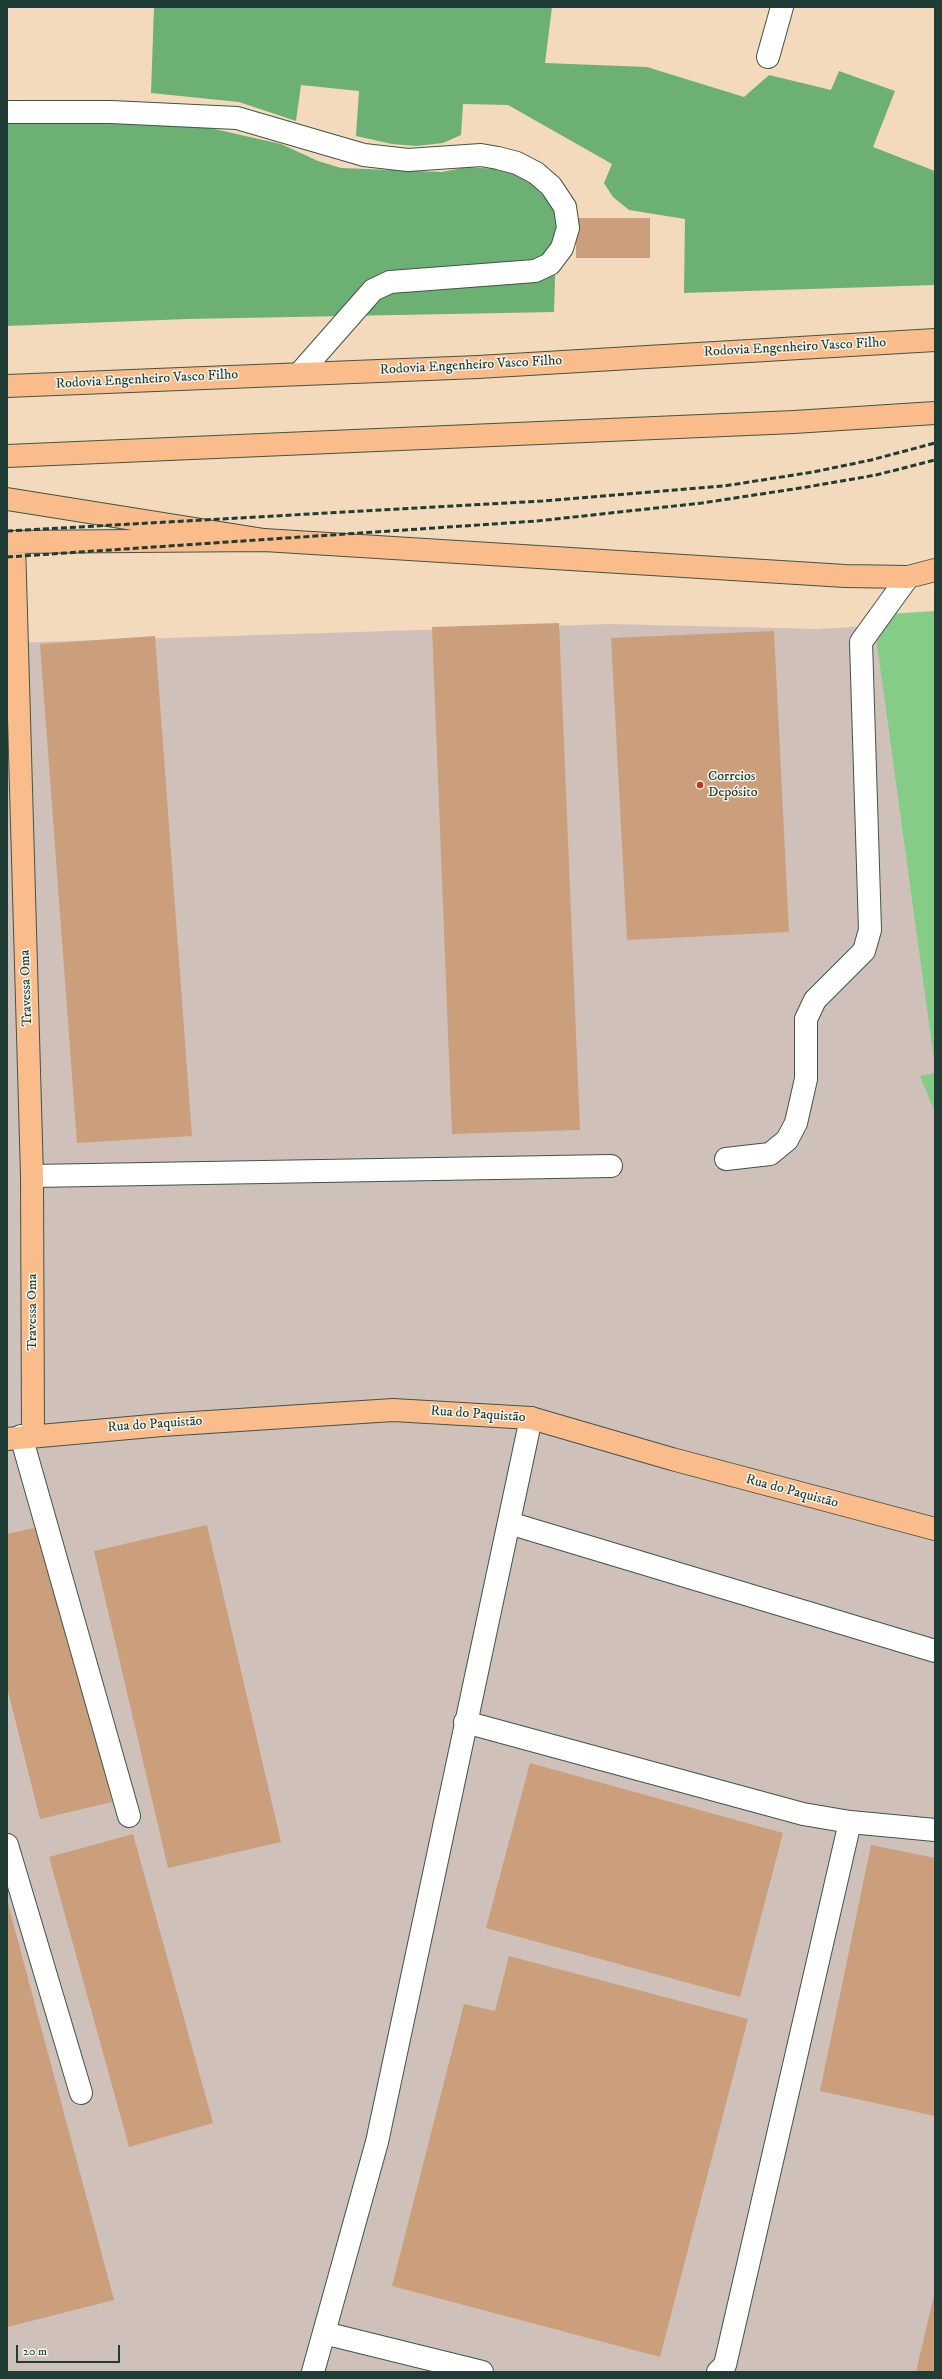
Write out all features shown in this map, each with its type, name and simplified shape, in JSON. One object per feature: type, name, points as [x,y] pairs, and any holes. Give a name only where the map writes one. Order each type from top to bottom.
[{"type":"main road","name":"Rodovia Engenheiro Vasco Filho","points":[[7,386],[171,381],[300,373],[478,367],[935,340]]},
{"type":"main road","points":[[7,456],[786,423],[935,413]]},
{"type":"main road","points":[[7,499],[264,540]]},
{"type":"main road","points":[[10,542],[264,540],[844,576],[908,577],[935,570]]},
{"type":"main road","name":"Travessa Oma","points":[[10,542],[11,621],[32,1176],[20,1436]]},
{"type":"main road","name":"Rua do Paquistão","points":[[20,1436],[393,1410],[531,1418],[680,1461],[935,1529]]},
{"type":"street","points":[[768,56],[782,7]]},
{"type":"street","points":[[7,112],[111,112],[237,118],[364,155],[408,160],[481,155],[498,158],[517,163],[536,173],[551,186],[564,207],[568,228],[562,248],[550,264],[536,271],[390,282],[373,290],[300,373]]},
{"type":"street","points":[[726,1159],[770,1154],[787,1140],[796,1123],[806,1079],[806,1019],[815,1000],[864,951],[870,930],[861,642],[908,577]]},
{"type":"street","points":[[32,1176],[611,1166]]},
{"type":"street","points":[[313,2372],[377,2142],[465,1722],[531,1418]]},
{"type":"street","points":[[20,1436],[129,1816]]},
{"type":"street","points":[[509,1523],[935,1651]]},
{"type":"street","points":[[465,1722],[803,1814],[850,1822],[935,1830]]},
{"type":"street","points":[[718,2372],[725,2365],[850,1822]]},
{"type":"street","points":[[7,1845],[81,2093]]},
{"type":"street","points":[[324,2333],[482,2372]]},
{"type":"shaded area","points":[[935,622],[935,2372],[7,2372],[7,643],[610,624],[819,629]]},
{"type":"green space","points":[[154,7],[552,7],[545,63],[647,67],[744,97],[769,75],[831,90],[839,71],[895,91],[873,147],[935,171],[935,285],[684,293],[685,219],[629,210],[613,197],[604,183],[612,164],[508,105],[463,104],[461,135],[443,143],[416,146],[392,144],[356,136],[359,91],[301,85],[296,121],[239,102],[151,93]]},
{"type":"green space","points":[[7,123],[192,124],[281,144],[318,161],[341,168],[442,172],[467,167],[496,169],[521,174],[557,209],[554,312],[188,319],[7,326]]},
{"type":"green space","points":[[935,611],[935,1067],[873,615]]},
{"type":"green space","points":[[935,1073],[935,1113],[920,1076]]},
{"type":"building","points":[[576,218],[650,218],[650,258],[576,258]]},
{"type":"building","points":[[559,623],[580,1130],[452,1134],[432,627]]},
{"type":"building","name":"Correios Depósito","points":[[774,631],[789,932],[627,940],[611,638]]},
{"type":"building","points":[[155,636],[192,1136],[77,1143],[40,644]]},
{"type":"building","points":[[207,1525],[281,1842],[168,1868],[94,1551]]},
{"type":"building","points":[[44,1526],[112,1802],[40,1819],[7,1687],[7,1534]]},
{"type":"building","points":[[530,1763],[783,1833],[740,1997],[486,1928]]},
{"type":"building","points":[[133,1834],[213,2123],[129,2147],[49,1857]]},
{"type":"building","points":[[871,1845],[935,1858],[935,2116],[820,2091]]},
{"type":"building","points":[[7,1900],[114,2300],[7,2327]]},
{"type":"building","points":[[509,1956],[748,2019],[660,2357],[392,2286],[464,2004],[495,2011]]},
{"type":"building","points":[[934,2295],[935,2372],[916,2372]]},
{"type":"railway","points":[[7,531],[542,501],[724,486],[813,472],[871,460],[935,443]]},
{"type":"railway","points":[[7,557],[537,521],[702,503],[807,487],[876,475],[935,460]]},
{"type":"place","name":"Correios Depósito","points":[[700,785]]}]
